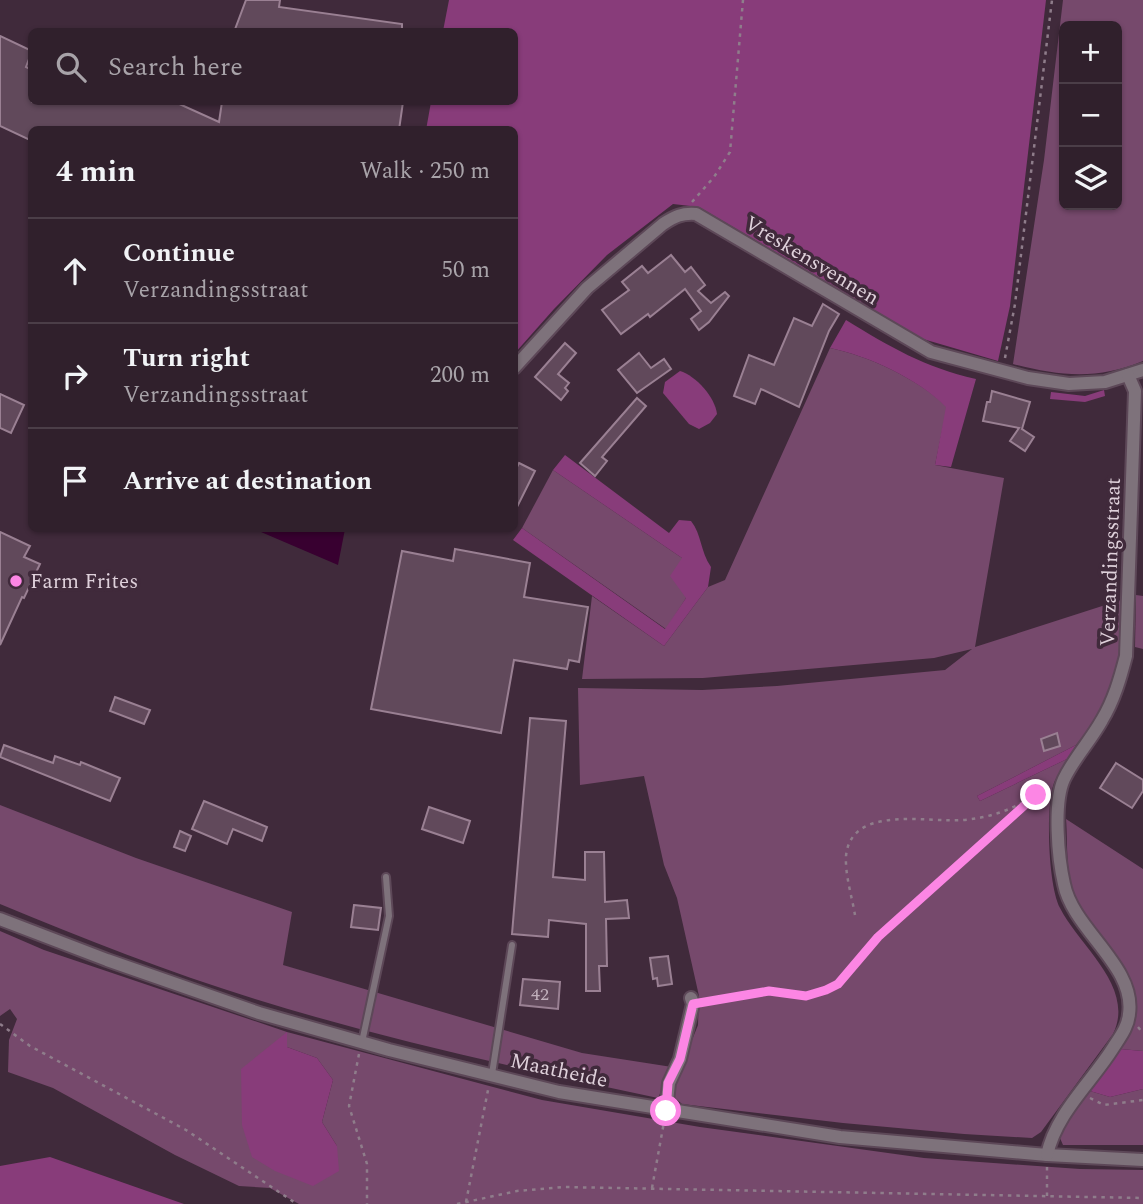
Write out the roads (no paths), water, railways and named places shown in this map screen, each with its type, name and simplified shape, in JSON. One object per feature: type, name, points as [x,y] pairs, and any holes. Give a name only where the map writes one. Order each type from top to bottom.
[{"type":"street","name":"Vreskensvennen","points":[[518,364],[587,288],[663,224],[684,213],[696,214],[931,352],[1044,381],[1069,384],[1105,382],[1143,370]]},
{"type":"street","name":"Verzandingsstraat","points":[[1047,1155],[1058,1123],[1118,1040],[1130,1014],[1126,985],[1068,900],[1061,867],[1059,825],[1059,800],[1065,778],[1112,701],[1126,656],[1135,391],[1128,375]]},
{"type":"street","name":"Maatheide","points":[[0,919],[259,1013],[559,1092],[840,1137],[1047,1155],[1139,1158]]},
{"type":"street","points":[[666,1111],[668,1083],[680,1059],[692,1001]]},
{"type":"lane","points":[[362,1042],[389,916],[386,877]]},
{"type":"lane","points":[[491,1076],[512,945]]},
{"type":"place","name":"Farm Frites","points":[[16,581]]}]
